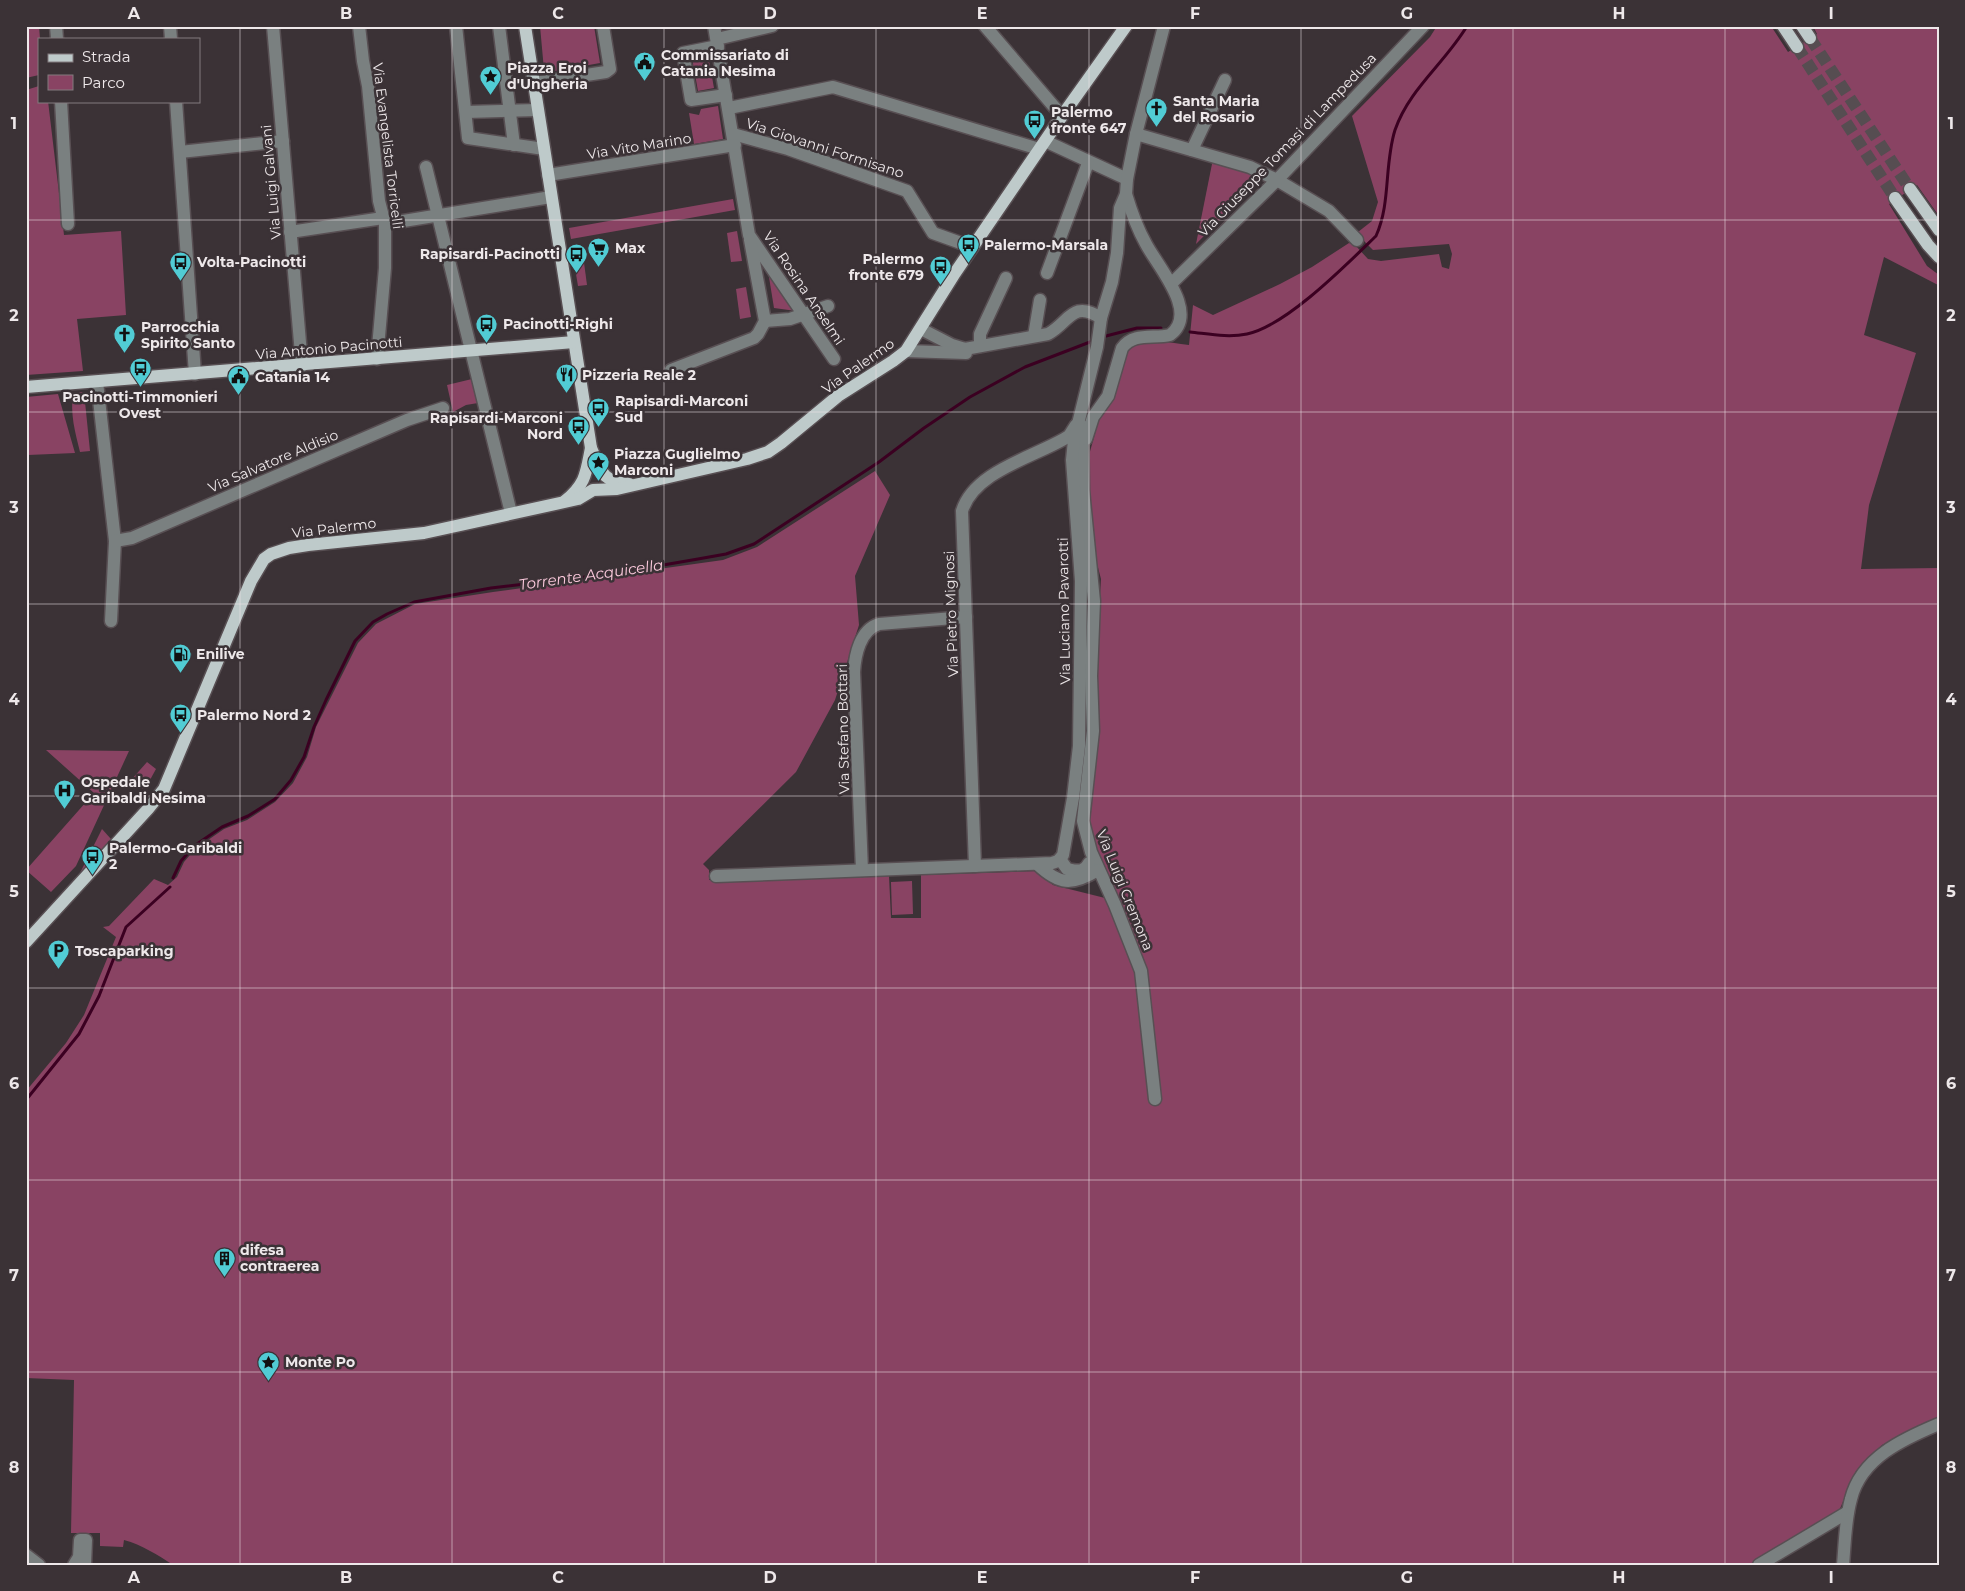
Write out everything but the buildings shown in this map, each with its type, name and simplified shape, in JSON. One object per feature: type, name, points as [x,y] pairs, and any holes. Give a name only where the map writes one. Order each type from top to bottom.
[{"type":"main road","name":"Via Palermo","points":[[26,942],[148,809],[164,789],[252,581],[264,559],[279,551],[298,546],[424,533],[578,499],[595,490],[617,489],[747,459],[768,452],[838,396],[906,351],[972,247],[1126,26]]},
{"type":"main road","points":[[1783,26],[1797,47]]},
{"type":"main road","points":[[1802,26],[1810,38]]},
{"type":"main road","points":[[527,30],[533,83],[591,448],[602,474],[604,484],[595,490],[586,486],[585,477]]},
{"type":"main road","points":[[1910,189],[1939,230]]},
{"type":"main road","points":[[1895,198],[1928,245],[1939,257]]},
{"type":"main road","name":"Via Antonio Pacinotti","points":[[26,387],[302,366],[574,342]]},
{"type":"main road","points":[[563,502],[581,485],[585,477],[591,448]]},
{"type":"main road","points":[[585,477],[593,470],[619,482],[635,485]]},
{"type":"street","name":"Via Luigi Galvani","points":[[273,26],[302,366]]},
{"type":"street","name":"Via Evangelista Torricelli","points":[[359,26],[384,221],[384,268],[377,359]]},
{"type":"street","points":[[456,26],[468,138],[544,149]]},
{"type":"street","points":[[499,26],[514,145]]},
{"type":"street","points":[[533,83],[606,72],[610,69],[603,26]]},
{"type":"street","points":[[772,26],[716,37],[683,53],[691,100],[728,101],[833,87],[1042,145],[1127,179]]},
{"type":"street","points":[[985,26],[1062,116]]},
{"type":"street","points":[[1071,438],[1080,413],[1097,347],[1101,318],[1112,282],[1117,253],[1120,208],[1126,194],[1136,134],[1164,26]]},
{"type":"street","name":"Via Giuseppe Tomasi di Lampedusa","points":[[1171,284],[1277,180],[1423,26]]},
{"type":"street","name":"Via Rosina Anselmi","points":[[716,37],[765,321]]},
{"type":"street","points":[[1192,150],[1225,80]]},
{"type":"street","points":[[61,102],[68,224]]},
{"type":"street","points":[[176,102],[196,374]]},
{"type":"street","points":[[466,112],[538,110]]},
{"type":"street","points":[[1136,134],[1250,166],[1329,210],[1357,240]]},
{"type":"street","name":"Via Vito Marino","points":[[548,176],[734,140]]},
{"type":"street","name":"Via Giovanni Formisano","points":[[734,140],[788,149],[907,192],[933,234],[972,247]]},
{"type":"street","points":[[180,152],[283,141]]},
{"type":"street","points":[[1047,273],[1088,163]]},
{"type":"street","points":[[426,167],[511,513]]},
{"type":"street","name":"Via Luigi Cremona","points":[[1083,453],[1089,426],[1098,407],[1108,396],[1122,348],[1134,338],[1170,335],[1178,328],[1182,316],[1171,284],[1141,234],[1126,194]]},
{"type":"street","points":[[290,232],[438,217],[551,197]]},
{"type":"street","name":"Via Rosina Anselmi","points":[[749,235],[834,358]]},
{"type":"street","points":[[980,346],[980,334],[1006,278]]},
{"type":"street","points":[[1034,336],[1040,300]]},
{"type":"street","points":[[671,370],[754,338],[765,321],[790,319],[828,306]]},
{"type":"street","points":[[921,329],[952,346],[960,348],[1048,334],[1058,328],[1067,316],[1078,311],[1093,313],[1101,318]]},
{"type":"street","points":[[906,351],[960,354],[980,346]]},
{"type":"street","points":[[97,382],[115,541],[111,621]]},
{"type":"street","points":[[1080,413],[1088,408],[1098,407]]},
{"type":"street","name":"Via Salvatore Aldisio","points":[[115,541],[132,538],[407,420],[442,408]]},
{"type":"street","name":"Via Luigi Cremona","points":[[1080,413],[1084,490],[1094,601],[1091,676],[1092,739],[1083,811],[1084,830],[1090,852],[1114,904],[1140,971],[1155,1099]]},
{"type":"street","name":"Via Pietro Mignosi","points":[[975,866],[962,511],[968,497],[983,481],[1071,438]]},
{"type":"street","name":"Via Luciano Pavarotti","points":[[1060,859],[1065,846],[1070,817],[1079,746],[1082,599],[1071,438]]},
{"type":"street","name":"Via Stefano Bottari","points":[[862,870],[854,672],[861,643],[870,629],[879,624],[966,617]]},
{"type":"street","points":[[716,876],[1037,864],[1052,863],[1060,859],[1068,869],[1079,871],[1084,870],[1088,865],[1090,852]]},
{"type":"street","points":[[1037,864],[1051,876],[1069,882],[1098,870]]},
{"type":"street","points":[[1843,1565],[1848,1512],[1851,1498],[1862,1474],[1878,1458],[1902,1440],[1939,1424]]},
{"type":"street","points":[[1759,1565],[1848,1512]]},
{"type":"street","points":[[74,1565],[79,1557],[80,1540],[86,1540],[85,1565]]},
{"type":"green space","points":[[26,26],[39,26],[38,75],[26,78]]},
{"type":"green space","points":[[540,26],[594,26],[600,63],[550,72],[544,70]]},
{"type":"green space","points":[[1437,26],[1771,26],[1788,52],[1817,34],[1813,26],[1939,26],[1939,216],[1917,185],[1889,204],[1927,266],[1939,275],[1938,285],[1884,257],[1864,335],[1916,353],[1869,505],[1861,569],[1939,568],[1939,1417],[1882,1445],[1856,1471],[1839,1511],[1749,1565],[173,1565],[131,1542],[124,1540],[123,1547],[100,1546],[100,1533],[71,1533],[74,1380],[26,1378],[26,1091],[66,1043],[84,1015],[116,937],[103,927],[109,926],[154,879],[168,885],[177,877],[184,862],[195,849],[224,829],[247,820],[275,802],[293,783],[307,757],[316,727],[358,643],[376,624],[415,604],[723,560],[757,547],[875,471],[890,495],[855,576],[859,625],[835,700],[796,772],[703,864],[709,870],[709,880],[889,876],[891,918],[921,918],[921,875],[1038,871],[1053,885],[1105,898],[1122,909],[1113,882],[1102,865],[1087,818],[1099,741],[1099,708],[1095,677],[1101,579],[1095,556],[1089,485],[1089,455],[1098,423],[1127,351],[1133,346],[1148,342],[1189,345],[1193,305],[1213,315],[1280,284],[1312,267],[1349,243],[1355,245],[1368,259],[1381,261],[1439,254],[1442,267],[1449,269],[1452,254],[1449,244],[1373,250],[1358,232],[1372,221],[1378,202],[1352,116],[1430,37]]},
{"type":"green space","points":[[708,55],[714,88],[698,91],[692,58]]},
{"type":"green space","points":[[38,86],[38,102],[48,102],[64,235],[121,231],[126,315],[77,319],[83,371],[26,375],[26,90]]},
{"type":"green space","points":[[718,106],[723,139],[694,144],[689,113],[699,115],[701,109]]},
{"type":"green space","points":[[1213,159],[1263,176],[1196,244]]},
{"type":"green space","points":[[733,199],[735,210],[571,239],[569,228]]},
{"type":"green space","points":[[737,231],[742,261],[731,262],[727,233]]},
{"type":"green space","points":[[583,255],[587,285],[578,286],[573,256]]},
{"type":"green space","points":[[768,271],[796,311],[774,308]]},
{"type":"green space","points":[[746,287],[751,317],[740,319],[736,289]]},
{"type":"green space","points":[[472,379],[478,403],[466,405],[453,412],[447,385]]},
{"type":"green space","points":[[84,392],[90,451],[80,452],[72,401],[73,393]]},
{"type":"green space","points":[[58,394],[75,453],[28,455],[26,464],[26,397]]},
{"type":"green space","points":[[46,750],[129,751],[76,866],[51,892],[26,870],[94,793]]},
{"type":"green space","points":[[147,762],[156,769],[145,789],[142,789],[132,779]]},
{"type":"green space","points":[[102,829],[111,839],[80,873]]},
{"type":"green space","points":[[912,881],[913,914],[892,915],[891,882]]},
{"type":"waterway","name":"Torrente Acquicella","points":[[1190,332],[1233,336],[1263,329],[1315,293],[1376,236],[1384,210],[1392,143],[1401,115],[1418,89],[1467,26]]},
{"type":"waterway","name":"Torrente Acquicella","points":[[1106,336],[1137,328],[1161,328]]},
{"type":"waterway","name":"Torrente Acquicella","points":[[173,878],[181,861],[194,846],[222,827],[248,816],[275,799],[291,780],[304,757],[314,727],[355,641],[373,622],[414,602],[491,588],[611,574],[726,554],[754,544],[879,462],[924,428],[970,397],[1025,367],[1090,342]]},
{"type":"waterway","name":"Torrente Acquicella","points":[[26,1100],[79,1034],[99,996],[126,927],[170,887]]},
{"type":"tunnel","points":[[1810,38],[1910,189]]},
{"type":"tunnel","points":[[1797,47],[1895,198]]},
{"type":"place","name":"Commissariato di Catania Nesima","points":[[645,82]]},
{"type":"place","name":"Piazza Eroi d'Ungheria","points":[[491,95]]},
{"type":"place","name":"Santa Maria del Rosario","points":[[1157,128]]},
{"type":"place","name":"Palermo fronte 647","points":[[1035,139]]},
{"type":"place","name":"Palermo-Marsala","points":[[968,264]]},
{"type":"place","name":"Max","points":[[599,267]]},
{"type":"place","name":"Rapisardi-Pacinotti","points":[[576,273]]},
{"type":"place","name":"Volta-Pacinotti","points":[[181,281]]},
{"type":"place","name":"Palermo fronte 679","points":[[940,286]]},
{"type":"place","name":"Pacinotti-Righi","points":[[487,343]]},
{"type":"place","name":"Parrocchia Spirito Santo","points":[[125,354]]},
{"type":"place","name":"Pacinotti-Timmonieri Ovest","points":[[140,388]]},
{"type":"place","name":"Pizzeria Reale 2","points":[[566,394]]},
{"type":"place","name":"Catania 14","points":[[239,396]]},
{"type":"place","name":"Rapisardi-Marconi Sud","points":[[599,428]]},
{"type":"place","name":"Rapisardi-Marconi Nord","points":[[579,445]]},
{"type":"place","name":"Piazza Guglielmo Marconi","points":[[598,481]]},
{"type":"place","name":"Enilive","points":[[180,673]]},
{"type":"place","name":"Palermo Nord 2","points":[[181,734]]},
{"type":"place","name":"Ospedale Garibaldi Nesima","points":[[65,809]]},
{"type":"place","name":"Palermo-Garibaldi 2","points":[[93,875]]},
{"type":"place","name":"Toscaparking","points":[[59,970]]},
{"type":"place","name":"difesa contraerea","points":[[224,1277]]},
{"type":"place","name":"Monte Po","points":[[269,1381]]}]
